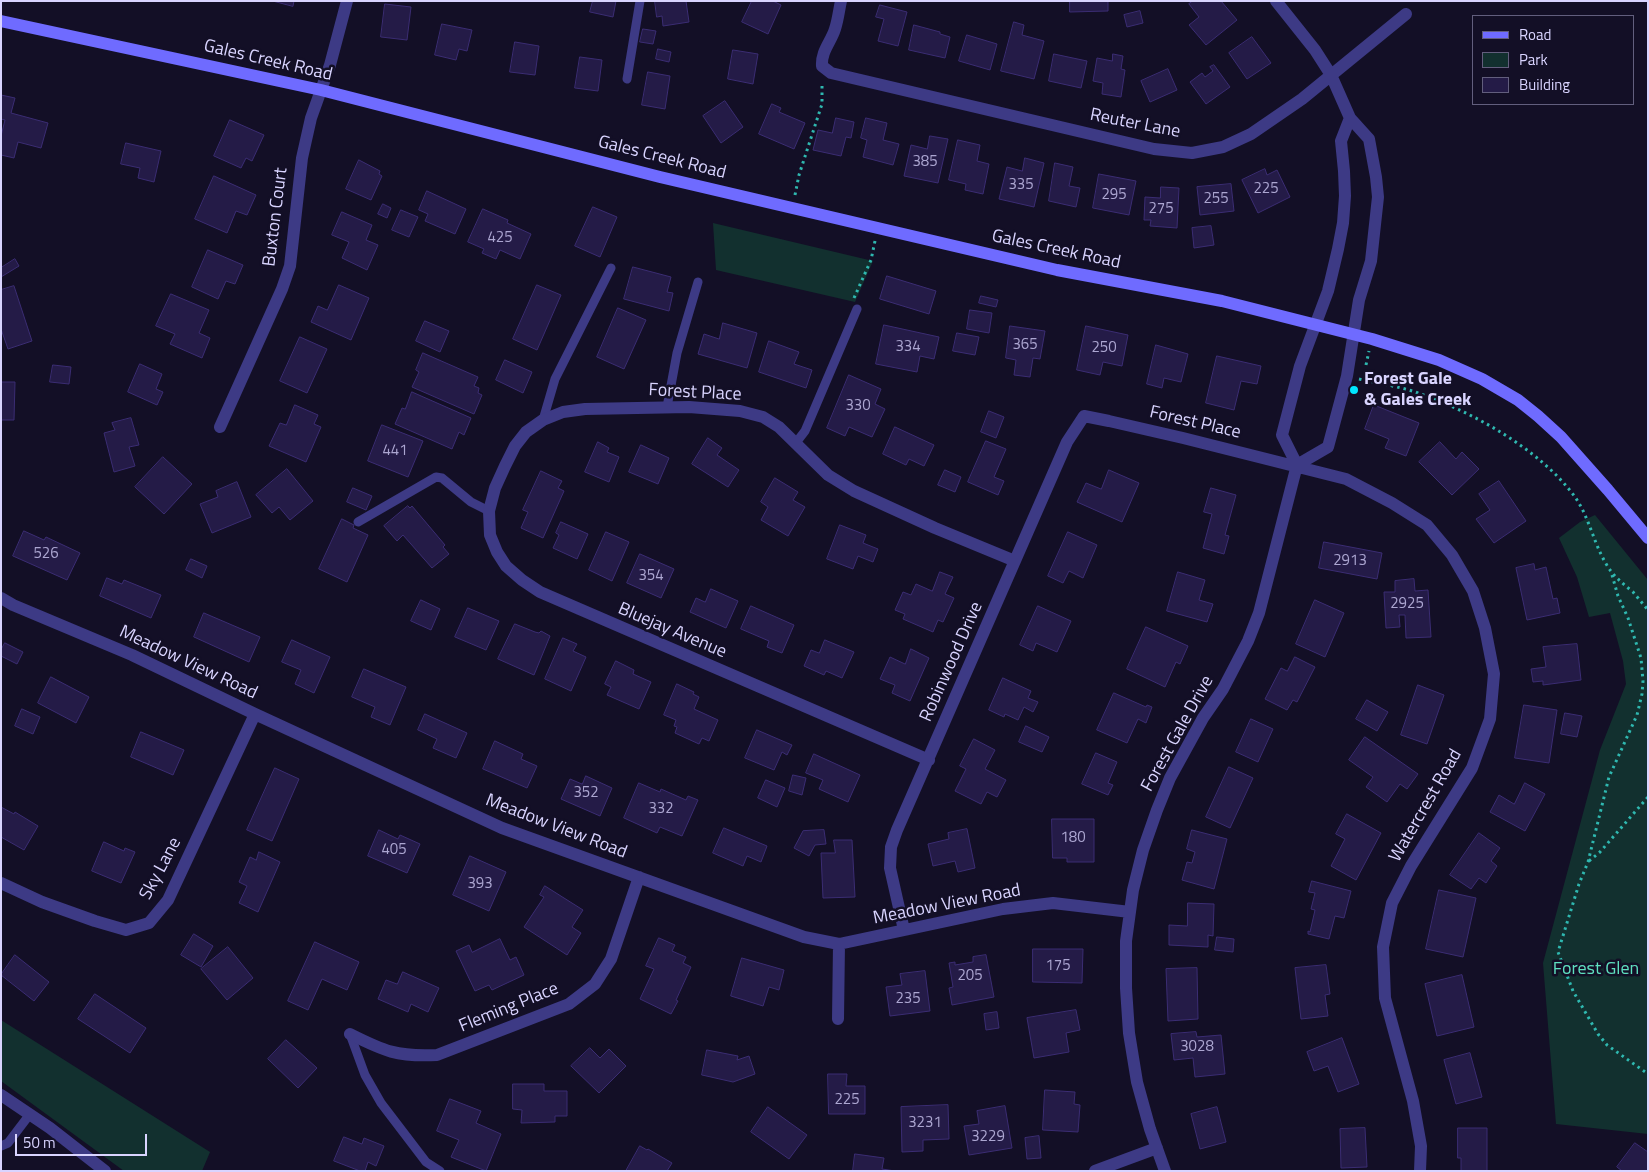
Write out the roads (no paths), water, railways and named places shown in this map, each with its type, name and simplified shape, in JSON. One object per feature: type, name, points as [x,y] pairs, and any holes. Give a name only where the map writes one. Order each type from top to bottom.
[{"type":"main road","name":"Gales Creek Road","points":[[1,21],[321,90],[650,174],[1057,270],[1222,302],[1354,334],[1439,360],[1482,379],[1518,400],[1561,437],[1648,538]]},
{"type":"street","name":"Buxton Court","points":[[220,427],[282,289],[290,266],[302,158],[311,118],[330,65],[347,1]]},
{"type":"street","name":"Reuter Lane","points":[[841,1],[835,30],[824,52],[822,66],[831,73],[1144,147],[1192,153],[1223,147],[1251,134],[1302,100],[1406,14]]},
{"type":"street","points":[[1276,1],[1332,75],[1350,118],[1370,139],[1378,197],[1371,261],[1359,300],[1347,376],[1328,447],[1297,466],[1282,435],[1300,366],[1328,291],[1343,223],[1344,171],[1341,141],[1350,118]]},
{"type":"street","name":"Forest Place","points":[[505,466],[515,446],[526,432],[543,420],[563,412],[586,409],[667,407],[740,411],[763,417],[779,426],[828,475],[854,491],[935,528],[1015,561]]},
{"type":"street","name":"Forest Place","points":[[1084,416],[1297,466]]},
{"type":"street","name":"Robinwood Drive","points":[[904,930],[890,868],[892,847],[897,830],[1067,442],[1084,416]]},
{"type":"street","name":"Bluejay Avenue","points":[[505,466],[496,488],[490,511],[490,535],[497,552],[506,566],[522,580],[540,592],[929,760]]},
{"type":"street","name":"Forest Gale Drive","points":[[1165,1171],[1137,1082],[1129,1033],[1126,950],[1135,882],[1157,810],[1186,747],[1223,689],[1248,641],[1259,613],[1297,466]]},
{"type":"street","name":"Watercrest Road","points":[[1297,466],[1346,479],[1392,503],[1427,525],[1452,555],[1473,591],[1485,628],[1494,674],[1490,719],[1472,768],[1411,866],[1392,903],[1383,947],[1385,998],[1413,1101],[1420,1146],[1420,1171]]},
{"type":"street","name":"Meadow View Road","points":[[1,598],[12,605],[132,655],[502,828],[804,937],[839,944],[1003,909],[1053,904],[1130,912]]},
{"type":"street","name":"Sky Lane","points":[[1,883],[42,902],[118,928],[126,930],[149,923],[168,900],[255,714]]},
{"type":"street","name":"Fleming Place","points":[[350,1034],[391,1053],[416,1056],[437,1055],[569,1004],[595,984],[611,959],[639,877]]},
{"type":"street","points":[[838,1019],[839,944]]},
{"type":"street","points":[[1,1095],[50,1128],[106,1171]]},
{"type":"street","points":[[1095,1171],[1157,1148]]},
{"type":"lane","points":[[627,79],[640,1]]},
{"type":"lane","points":[[543,420],[555,379],[611,268]]},
{"type":"lane","points":[[667,407],[677,353],[698,282]]},
{"type":"lane","points":[[795,444],[805,431],[857,308]]},
{"type":"lane","points":[[358,522],[436,477],[442,478],[471,502],[490,511]]},
{"type":"lane","points":[[350,1034],[365,1075],[381,1103],[426,1162],[440,1171]]},
{"type":"lane","points":[[1,1146],[8,1143],[30,1114]]},
{"type":"place","name":"Forest Gale & Gales Creek","points":[[1354,390]]},
{"type":"park label","name":"Forest Glen","points":[[1596,970]]}]
